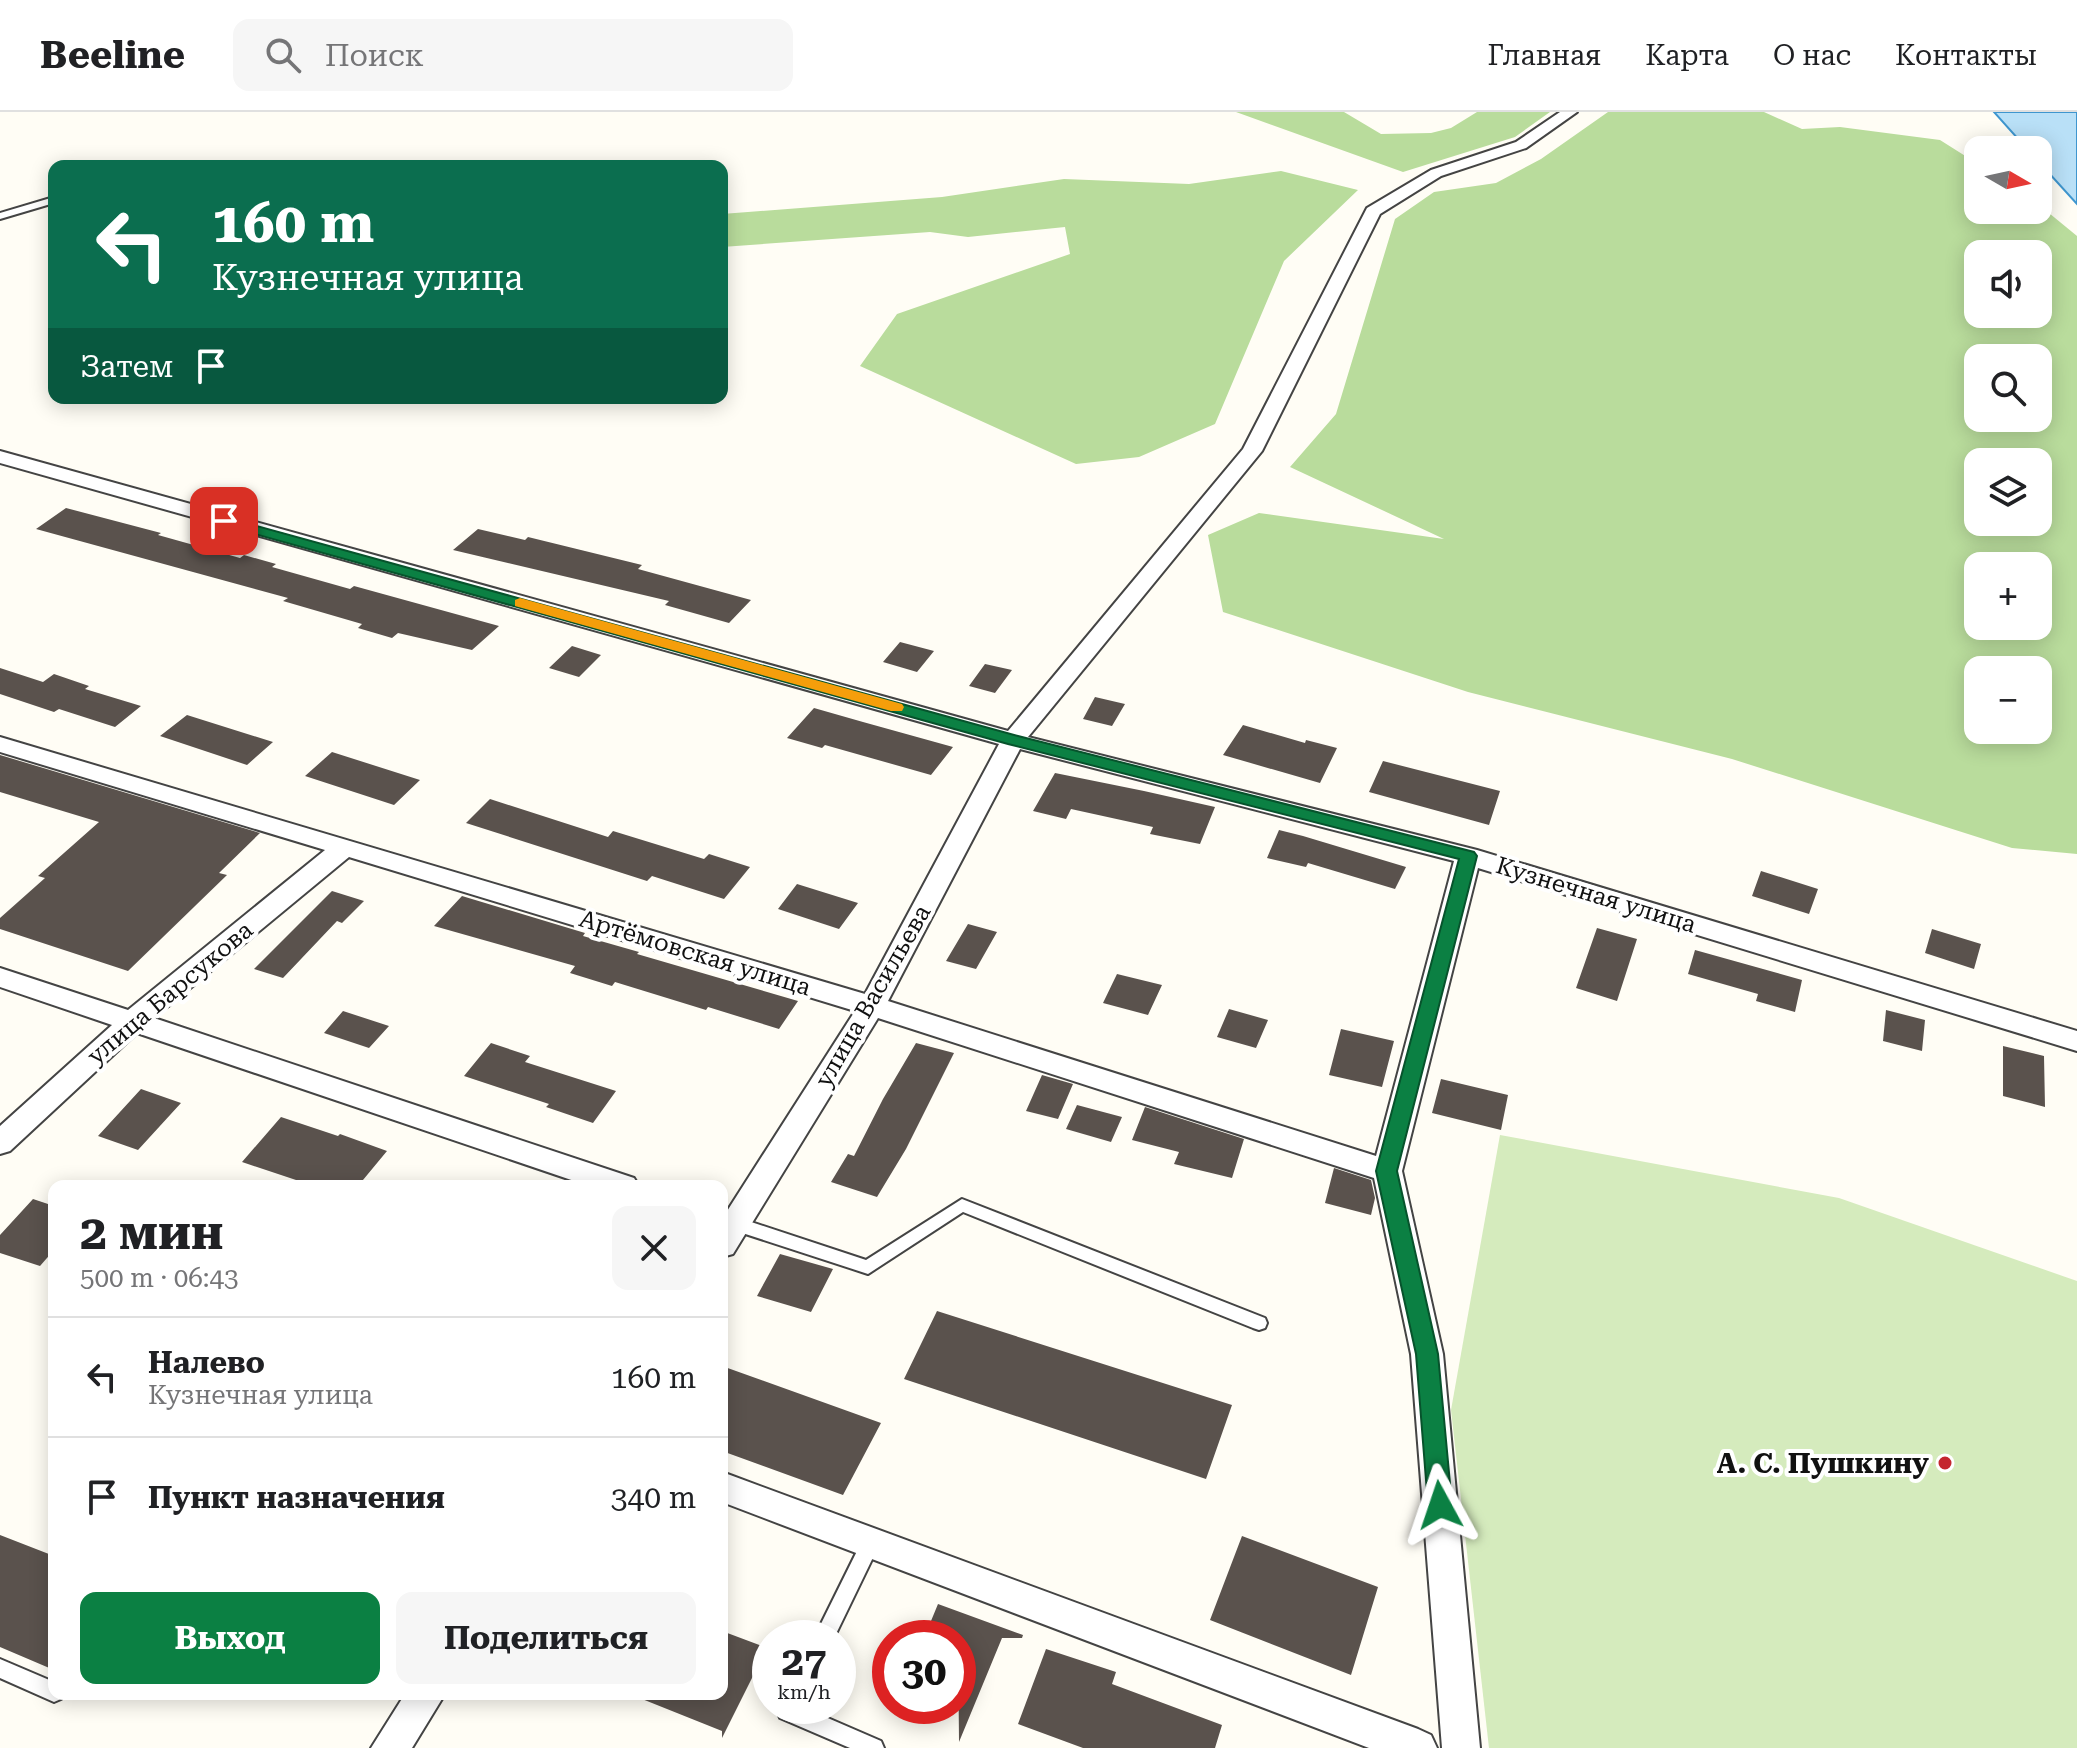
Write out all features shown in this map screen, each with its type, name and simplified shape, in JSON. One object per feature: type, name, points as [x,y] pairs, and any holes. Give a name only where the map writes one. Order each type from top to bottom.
[{"type":"street","name":"улица Васильева","points":[[728,1227],[872,1006],[1013,740],[1252,451],[1373,211],[1436,173],[1521,145],[1570,112]]},
{"type":"street","name":"Кузнечная улица","points":[[0,457],[1013,740],[1468,856],[2077,1041]]},
{"type":"street","name":"Артёмовская улица","points":[[0,744],[872,1006],[1387,1171]]},
{"type":"street","name":"улица Барсукова","points":[[0,1143],[134,1020],[344,848]]},
{"type":"street","points":[[1461,1748],[1427,1354],[1387,1171],[1468,856]]},
{"type":"street","points":[[0,977],[606,1180]]},
{"type":"street","points":[[728,1489],[1418,1748]]},
{"type":"street","points":[[390,1748],[423,1700]]},
{"type":"lane","points":[[0,216],[48,202]]},
{"type":"lane","points":[[728,1229],[868,1267],[962,1205],[1259,1323]]},
{"type":"lane","points":[[833,1620],[870,1545]]},
{"type":"lane","points":[[0,1668],[48,1689]]},
{"type":"lane","points":[[818,1724],[874,1748]]},
{"type":"green space","points":[[1236,112],[1344,112],[1381,134],[1431,133],[1451,128],[1477,112],[1550,112],[1515,137],[1403,172]]},
{"type":"green space","points":[[1608,112],[1764,112],[1802,129],[1840,127],[1940,140],[1964,155],[1964,224],[2052,224],[2052,215],[2077,236],[2077,854],[2012,848],[1732,759],[1468,692],[1223,612],[1208,535],[1259,513],[1444,539],[1290,467],[1336,414],[1395,219],[1434,192],[1496,183],[1541,159]]},
{"type":"green space","points":[[1281,171],[1358,190],[1284,261],[1215,424],[1139,457],[1076,464],[860,366],[897,314],[1070,254],[1065,227],[968,237],[930,232],[728,247],[728,214],[942,197],[1064,179],[1189,184]]},
{"type":"green space","points":[[1500,1135],[1839,1198],[2077,1281],[2077,1748],[1489,1748],[1451,1410]]},
{"type":"water","points":[[1994,112],[2077,112],[2077,204],[2052,176],[2052,136],[2015,136]]},
{"type":"building","points":[[66,508],[240,558],[244,555],[276,564],[272,567],[350,589],[354,586],[499,626],[472,650],[398,633],[392,638],[358,628],[362,624],[283,601],[288,598],[36,529]]},
{"type":"building","points":[[478,529],[525,540],[528,537],[642,565],[638,569],[751,600],[729,623],[665,605],[669,601],[453,550]]},
{"type":"building","points":[[900,642],[934,651],[917,672],[883,662]]},
{"type":"building","points":[[572,646],[601,655],[579,677],[549,668]]},
{"type":"building","points":[[985,664],[1012,670],[995,693],[969,686]]},
{"type":"building","points":[[0,668],[43,682],[54,674],[89,686],[85,689],[141,706],[115,727],[59,709],[54,712],[0,694]]},
{"type":"building","points":[[1095,697],[1125,704],[1112,726],[1083,719]]},
{"type":"building","points":[[814,708],[953,747],[931,775],[825,745],[822,748],[787,738]]},
{"type":"building","points":[[187,715],[273,742],[247,765],[160,736]]},
{"type":"building","points":[[1243,725],[1305,743],[1306,740],[1337,748],[1320,783],[1223,755]]},
{"type":"building","points":[[332,752],[420,780],[394,805],[305,776]]},
{"type":"building","points":[[0,755],[260,833],[219,873],[227,875],[128,971],[0,929],[0,918],[45,878],[38,876],[99,822],[0,792]]},
{"type":"building","points":[[1383,761],[1500,791],[1489,825],[1369,792]]},
{"type":"building","points":[[1055,773],[1215,807],[1200,844],[1150,834],[1153,827],[1071,809],[1066,819],[1033,811]]},
{"type":"building","points":[[490,799],[608,837],[613,831],[704,859],[709,854],[750,867],[724,899],[652,876],[647,881],[466,823]]},
{"type":"building","points":[[1279,830],[1406,867],[1395,889],[1308,863],[1306,867],[1267,858]]},
{"type":"building","points":[[1761,871],[1818,889],[1809,914],[1752,896]]},
{"type":"building","points":[[797,884],[858,903],[839,929],[778,909]]},
{"type":"building","points":[[332,891],[364,901],[342,923],[337,921],[283,978],[254,969]]},
{"type":"building","points":[[462,896],[585,933],[583,936],[639,952],[637,954],[798,1001],[779,1029],[615,982],[612,986],[570,973],[575,966],[434,926]]},
{"type":"building","points":[[968,924],[997,932],[976,969],[946,961]]},
{"type":"building","points":[[1597,928],[1637,939],[1617,1001],[1576,988]]},
{"type":"building","points":[[1932,929],[1981,944],[1974,969],[1925,953]]},
{"type":"building","points":[[1695,950],[1802,980],[1795,1012],[1756,1001],[1758,994],[1688,974]]},
{"type":"building","points":[[1117,974],[1162,985],[1148,1015],[1103,1003]]},
{"type":"building","points":[[1229,1009],[1268,1020],[1256,1048],[1217,1037]]},
{"type":"building","points":[[1886,1010],[1925,1020],[1922,1051],[1883,1041]]},
{"type":"building","points":[[343,1011],[389,1026],[369,1048],[324,1033]]},
{"type":"building","points":[[1341,1029],[1394,1041],[1382,1087],[1329,1075]]},
{"type":"building","points":[[491,1043],[530,1056],[525,1062],[616,1091],[593,1123],[546,1107],[549,1104],[464,1076]]},
{"type":"building","points":[[916,1043],[954,1053],[906,1149],[877,1197],[831,1182],[848,1154],[854,1156]]},
{"type":"building","points":[[2003,1046],[2044,1056],[2045,1107],[2003,1096]]},
{"type":"building","points":[[1042,1075],[1073,1084],[1058,1119],[1026,1111]]},
{"type":"building","points":[[1441,1079],[1508,1095],[1501,1130],[1432,1113]]},
{"type":"building","points":[[141,1089],[181,1103],[138,1150],[98,1136]]},
{"type":"building","points":[[1077,1105],[1122,1117],[1111,1142],[1066,1129]]},
{"type":"building","points":[[1145,1107],[1244,1139],[1232,1178],[1174,1164],[1179,1152],[1132,1140]]},
{"type":"building","points":[[281,1117],[387,1151],[363,1180],[296,1180],[242,1162]]},
{"type":"building","points":[[1334,1168],[1371,1180],[1375,1198],[1371,1215],[1325,1203]]},
{"type":"building","points":[[33,1199],[48,1204],[48,1257],[40,1266],[0,1253],[0,1235]]},
{"type":"building","points":[[780,1254],[833,1269],[811,1312],[757,1296]]},
{"type":"building","points":[[937,1311],[1232,1405],[1206,1479],[904,1379]]},
{"type":"building","points":[[728,1368],[881,1423],[843,1495],[728,1453]]},
{"type":"building","points":[[0,1535],[48,1554],[48,1667],[0,1647]]},
{"type":"building","points":[[1242,1536],[1378,1587],[1351,1675],[1210,1620]]},
{"type":"building","points":[[938,1604],[1023,1635],[1022,1638],[1002,1638],[976,1701],[976,1620],[931,1620]]},
{"type":"building","points":[[728,1633],[752,1642],[752,1678],[722,1738],[722,1731],[644,1700],[728,1700]]},
{"type":"building","points":[[1046,1649],[1116,1672],[1112,1684],[1222,1725],[1215,1748],[1083,1748],[1018,1724]]},
{"type":"building","points":[[959,1724],[966,1724],[959,1742]]},
{"type":"slow traffic","points":[[520,603],[896,707]]},
{"type":"place","name":"А. С. Пушкину","points":[[1945,1463]]},
{"type":"route","points":[[224,521],[1013,740],[1468,856],[1387,1171],[1427,1354],[1440,1505]]}]
